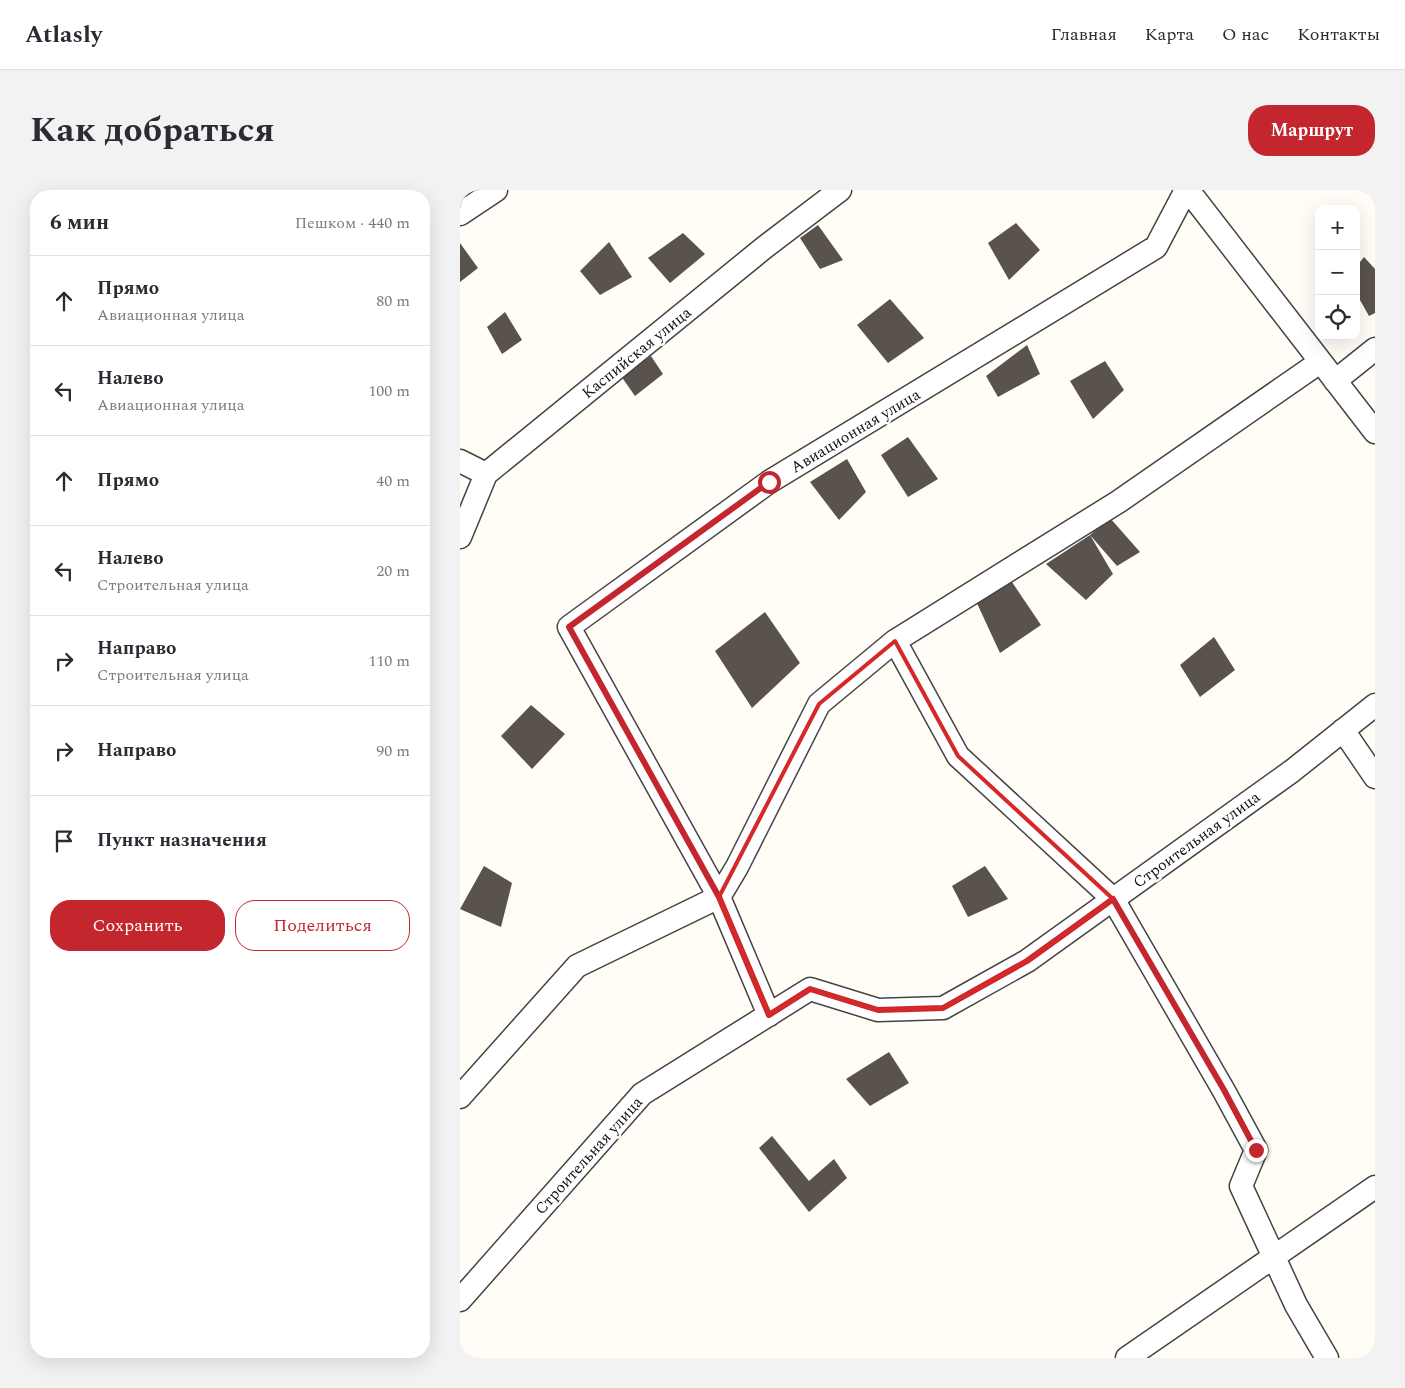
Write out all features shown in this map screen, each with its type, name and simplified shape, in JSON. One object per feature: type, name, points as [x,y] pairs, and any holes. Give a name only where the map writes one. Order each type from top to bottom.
[{"type":"street","points":[[460,214],[496,190]]},
{"type":"street","name":"Каспийская улица","points":[[460,537],[486,474],[765,247],[840,190]]},
{"type":"street","points":[[1187,190],[1375,432]]},
{"type":"street","name":"Авиационная улица","points":[[719,897],[569,627],[769,482],[1156,247],[1187,190]]},
{"type":"street","points":[[1335,380],[1375,349]]},
{"type":"street","points":[[460,1097],[577,966],[719,897],[737,867],[819,704],[894,640],[1118,502],[1320,362]]},
{"type":"street","points":[[460,461],[486,474]]},
{"type":"street","points":[[894,640],[958,756],[1113,899],[1224,1090],[1256,1150],[1242,1186],[1296,1305],[1327,1358]]},
{"type":"street","name":"Строительная улица","points":[[460,1300],[642,1094],[810,989],[878,1010],[943,1008],[1027,961],[1292,770],[1375,705]]},
{"type":"street","points":[[1343,730],[1375,777]]},
{"type":"street","points":[[719,897],[769,1015]]},
{"type":"street","points":[[1127,1358],[1375,1187]]},
{"type":"highlighted area","points":[[895,641],[958,756],[1113,899],[1027,961],[943,1008],[878,1010],[810,989],[769,1015],[719,897],[819,704]]},
{"type":"building","points":[[1016,223],[1040,250],[1009,280],[988,243]]},
{"type":"building","points":[[818,225],[843,260],[820,269],[800,238]]},
{"type":"building","points":[[683,233],[705,254],[670,283],[648,258]]},
{"type":"building","points":[[609,242],[632,277],[600,295],[580,271]]},
{"type":"building","points":[[460,243],[478,268],[460,282]]},
{"type":"building","points":[[1364,257],[1375,269],[1375,313],[1369,316],[1360,300],[1360,262]]},
{"type":"building","points":[[890,299],[924,338],[888,363],[857,325]]},
{"type":"building","points":[[505,312],[522,340],[502,354],[487,327]]},
{"type":"building","points":[[1027,345],[1040,374],[998,397],[986,376]]},
{"type":"building","points":[[651,356],[663,374],[635,396],[621,376]]},
{"type":"building","points":[[1105,361],[1124,390],[1093,419],[1070,381]]},
{"type":"building","points":[[908,437],[938,479],[908,497],[881,455]]},
{"type":"building","points":[[847,459],[866,492],[839,520],[810,482]]},
{"type":"building","points":[[1110,518],[1140,552],[1117,566],[1090,535]]},
{"type":"building","points":[[1090,535],[1113,574],[1086,600],[1046,564]]},
{"type":"building","points":[[1012,582],[1041,625],[1000,653],[975,599]]},
{"type":"building","points":[[765,612],[800,663],[752,708],[715,651]]},
{"type":"building","points":[[1214,637],[1235,670],[1200,697],[1180,665]]},
{"type":"building","points":[[531,705],[565,734],[532,769],[501,736]]},
{"type":"building","points":[[484,866],[512,883],[501,927],[460,909]]},
{"type":"building","points":[[985,866],[1008,899],[968,917],[952,886]]},
{"type":"building","points":[[889,1052],[909,1083],[870,1106],[846,1079]]},
{"type":"building","points":[[772,1136],[809,1181],[834,1159],[847,1178],[809,1212],[759,1148]]},
{"type":"route","points":[[769,482],[569,627],[719,897],[769,1015],[810,989],[878,1010],[943,1008],[1027,961],[1113,899],[1224,1090],[1256,1150]]}]
